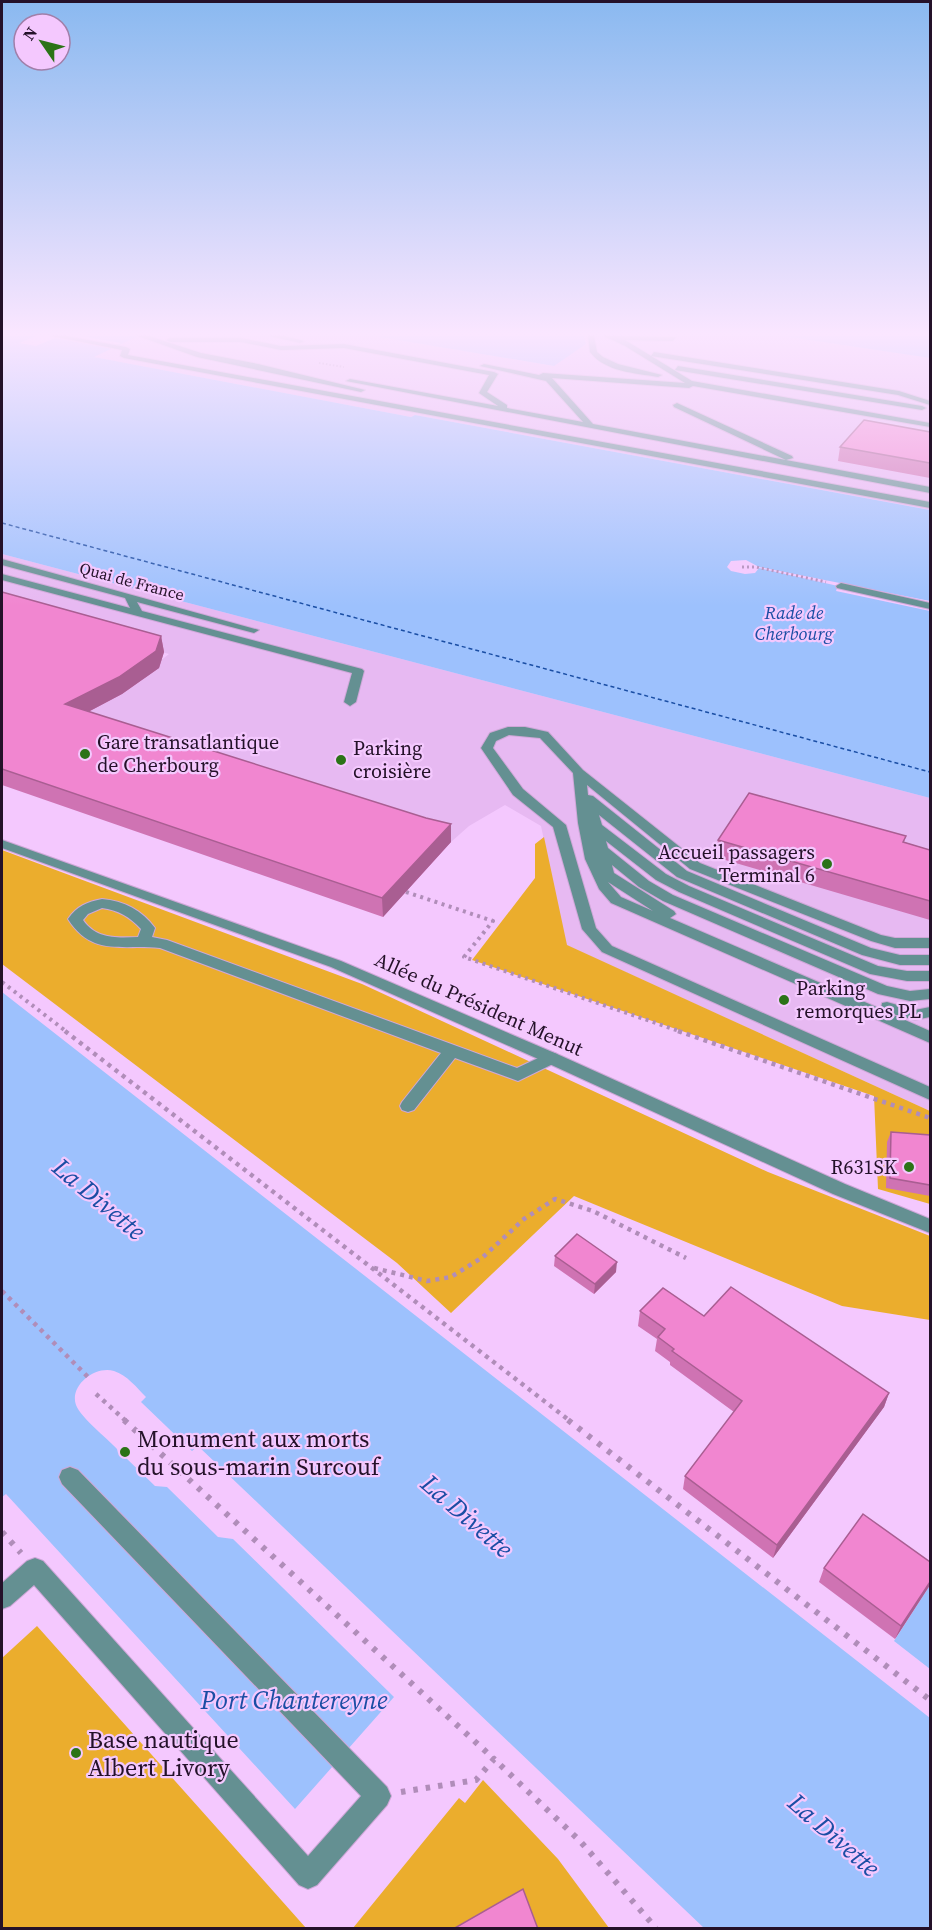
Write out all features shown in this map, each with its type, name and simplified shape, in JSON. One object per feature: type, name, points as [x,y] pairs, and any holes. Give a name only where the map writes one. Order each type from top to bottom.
[{"type":"street","points":[[502,426],[930,505]]},
{"type":"street","points":[[547,426],[930,498]]},
{"type":"street","points":[[587,426],[930,490]]},
{"type":"street","points":[[721,426],[792,460],[930,485]]},
{"type":"street","name":"Quai de France","points":[[2,562],[254,630]]},
{"type":"street","points":[[2,577],[358,671],[350,702]]},
{"type":"street","points":[[841,586],[930,606]]},
{"type":"street","points":[[129,596],[138,612]]},
{"type":"street","points":[[930,943],[895,943],[876,938],[700,868],[579,773],[564,753],[544,735],[525,731],[508,731],[494,736],[488,744],[487,748],[518,792],[559,825],[589,929],[607,948],[930,1094]]},
{"type":"street","points":[[579,773],[608,875],[667,913],[904,1014],[915,1016],[930,1012]]},
{"type":"street","points":[[579,773],[586,832],[601,885],[616,900],[926,1031]]},
{"type":"street","points":[[595,824],[689,870],[868,944],[897,951],[930,952]]},
{"type":"street","points":[[595,824],[682,874],[867,952],[900,960],[930,960]]},
{"type":"street","points":[[595,824],[687,884],[874,962],[897,968],[930,969]]},
{"type":"street","points":[[595,824],[661,877],[684,889],[875,970],[907,976],[930,976]]},
{"type":"street","points":[[595,824],[652,880],[682,898],[880,981],[904,986],[930,985]]},
{"type":"street","points":[[595,824],[644,884],[677,902],[883,990],[910,996],[930,994]]},
{"type":"street","points":[[595,824],[643,891],[674,909],[888,999],[903,1004],[930,1004]]},
{"type":"street","name":"Allée du Président Menut","points":[[2,844],[336,964],[551,1058],[767,1157],[930,1226]]},
{"type":"street","points":[[144,940],[162,943],[518,1076],[551,1058]]},
{"type":"street","points":[[408,1106],[451,1051]]},
{"type":"street","points":[[2,1598],[35,1569],[308,1876],[378,1796],[70,1477]]},
{"type":"path","points":[[742,567],[756,567],[841,586]]},
{"type":"path","points":[[406,892],[494,921],[464,957],[930,1118]]},
{"type":"path","points":[[2,982],[930,1700]]},
{"type":"path","points":[[370,1267],[431,1282],[464,1272],[540,1205],[555,1199],[593,1211],[686,1258]]},
{"type":"path","points":[[2,1291],[88,1377]]},
{"type":"path","points":[[96,1394],[494,1759],[580,1841],[656,1929]]},
{"type":"path","points":[[378,1796],[476,1780],[494,1759]]},
{"type":"shaded area","points":[[475,426],[930,426],[930,510]]},
{"type":"shaded area","points":[[2,554],[930,798],[930,1111],[566,945],[541,826],[505,805],[469,826],[451,842],[71,722],[107,698],[113,699],[141,681],[169,654],[2,608]]},
{"type":"shaded area","points":[[544,837],[567,945],[930,1111],[930,1204],[878,1189],[874,1096],[472,960],[535,878],[535,844]]},
{"type":"shaded area","points":[[2,850],[362,984],[768,1172],[930,1236],[930,1320],[842,1306],[574,1196],[451,1313],[397,1263],[2,964]]},
{"type":"shaded area","name":"Base nautique Albert Livory","points":[[37,1626],[306,1928],[2,1928],[2,1658]]},
{"type":"shaded area","points":[[483,1780],[558,1859],[609,1928],[353,1928],[459,1798],[465,1803]]},
{"type":"water","name":"Rade de Cherbourg","points":[[2,426],[475,426],[930,510],[930,798],[2,554]]},
{"type":"water","points":[[2,992],[930,1718],[930,1928],[704,1928],[198,1446],[192,1451],[141,1402],[146,1397],[132,1382],[114,1371],[99,1371],[92,1374],[80,1384],[75,1398],[76,1405],[89,1422],[117,1449],[118,1453],[155,1486],[167,1487],[218,1537],[233,1539],[394,1697],[295,1809],[6,1494],[2,1497]]},
{"type":"water","points":[[930,1585],[930,1669],[894,1641]]},
{"type":"pier","points":[[746,560],[759,567],[930,601],[930,611],[836,591],[838,586],[759,568],[755,573],[745,574],[731,571],[727,567],[731,561]]},
{"type":"building","points":[[859,426],[897,426],[930,432],[930,463],[840,447]]},
{"type":"building","name":"Gare transatlantique de Cherbourg","points":[[2,592],[161,636],[156,651],[119,677],[65,704],[451,824],[382,898],[2,769]]},
{"type":"building","points":[[749,793],[906,836],[903,842],[930,850],[930,901],[718,840]]},
{"type":"building","name":"R631SK","points":[[891,1132],[930,1135],[930,1185],[890,1178]]},
{"type":"building","points":[[577,1234],[617,1262],[595,1284],[555,1256]]},
{"type":"building","points":[[731,1287],[889,1393],[777,1545],[685,1476],[742,1401],[672,1351],[674,1349],[658,1337],[665,1329],[640,1311],[663,1288],[704,1316]]},
{"type":"building","points":[[863,1514],[930,1562],[930,1582],[901,1626],[824,1568]]},
{"type":"building","points":[[523,1889],[538,1929],[453,1929]]},
{"type":"ferry route","points":[[2,523],[930,772]]},
{"type":"place","name":"Gare transatlantique de Cherbourg","points":[[85,754]]},
{"type":"place","name":"Parking croisière","points":[[341,760]]},
{"type":"place","name":"Accueil passagers Terminal 6","points":[[827,864]]},
{"type":"place","name":"Parking remorques PL","points":[[784,1000]]},
{"type":"place","name":"R631SK","points":[[909,1167]]},
{"type":"place","name":"Monument aux morts du sous-marin Surcouf","points":[[125,1452]]},
{"type":"place","name":"Base nautique Albert Livory","points":[[76,1753]]},
{"type":"water label","name":"La Divette","points":[[99,1199]]},
{"type":"water label","name":"La Divette","points":[[467,1516]]},
{"type":"water label","name":"Port Chantereyne","points":[[294,1700]]},
{"type":"water label","name":"La Divette","points":[[834,1835]]}]
